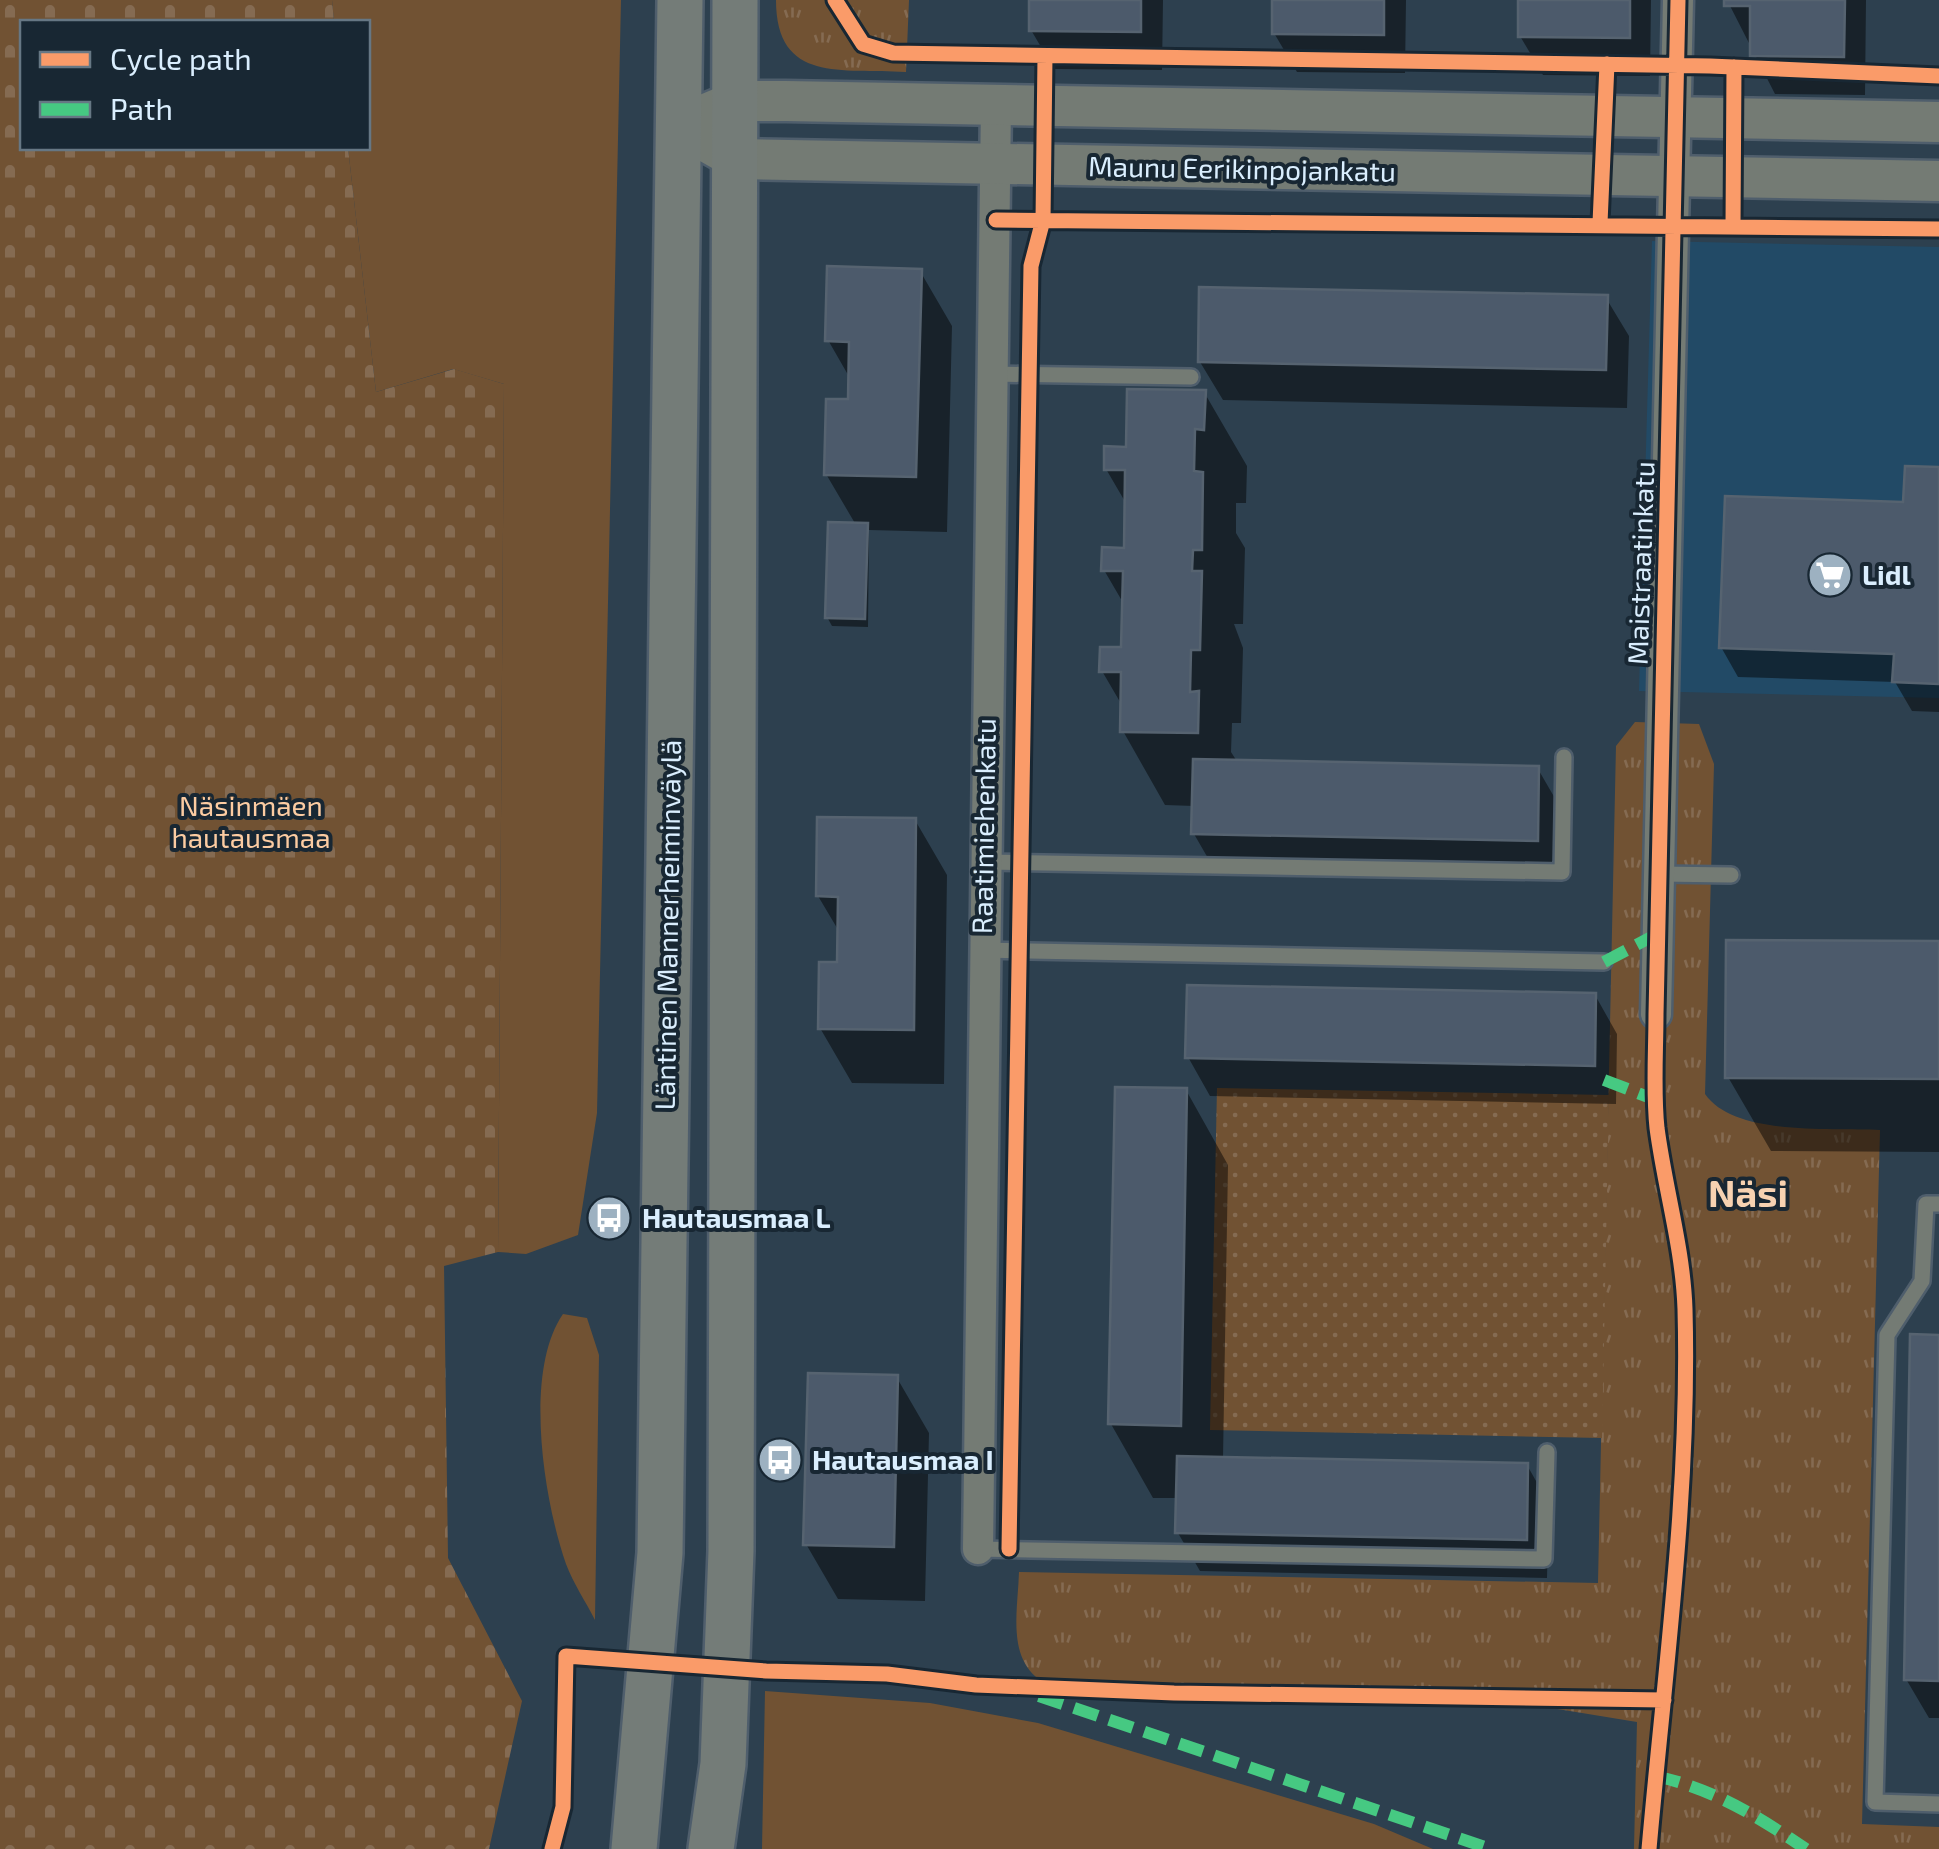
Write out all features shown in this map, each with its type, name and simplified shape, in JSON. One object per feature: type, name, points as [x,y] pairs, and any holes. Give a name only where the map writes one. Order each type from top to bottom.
[{"type":"main road","name":"Läntinen Mannerheiminväylä","points":[[634,1849],[660,1553],[680,0]]},
{"type":"main road","points":[[712,1849],[723,1764],[731,1551],[735,0]]},
{"type":"street","name":"Maistraatinkatu","points":[[1656,1014],[1678,0]]},
{"type":"street","points":[[680,126],[737,101],[1676,114],[1939,122]]},
{"type":"street","name":"Raatimiehenkatu","points":[[978,1549],[983,862],[996,103]]},
{"type":"street","name":"Maunu Eerikinpojankatu","points":[[680,126],[737,158],[1939,181]]},
{"type":"lane","points":[[993,374],[1191,377]]},
{"type":"lane","points":[[983,862],[1562,872],[1564,757]]},
{"type":"lane","points":[[1659,874],[1732,875]]},
{"type":"lane","points":[[982,950],[1604,962]]},
{"type":"lane","points":[[1939,1204],[1926,1204],[1922,1281],[1887,1335],[1876,1802],[1939,1804]]},
{"type":"lane","points":[[978,1549],[1544,1559],[1546,1452]]},
{"type":"shaded area","points":[[1652,241],[1939,247],[1939,698],[1639,691]]},
{"type":"green space","name":"Näsinmäen hautausmaa","points":[[0,0],[332,0],[334,20],[20,20],[20,150],[348,150],[376,392],[454,369],[504,384],[498,1252],[444,1266],[448,1558],[522,1701],[489,1849],[0,1849]]},
{"type":"green space","points":[[332,0],[621,0],[597,1113],[578,1235],[526,1254],[498,1252],[504,384],[453,369],[376,392],[348,150],[370,150],[370,20],[334,20]]},
{"type":"green space","points":[[776,0],[909,0],[906,72],[837,70],[800,59],[787,46],[779,27]]},
{"type":"green space","points":[[1635,722],[1699,724],[1714,764],[1705,1094],[1719,1108],[1761,1123],[1811,1129],[1880,1130],[1862,1824],[1939,1827],[1939,1849],[1634,1849],[1637,1722],[1491,1698],[1174,1693],[1043,1682],[1031,1672],[1019,1647],[1019,1572],[1598,1583],[1616,746]]},
{"type":"green space","points":[[1217,1088],[1609,1095],[1602,1438],[1210,1430]]},
{"type":"green space","points":[[563,1314],[587,1318],[599,1355],[595,1620],[566,1564],[558,1538],[541,1437],[544,1369],[551,1339]]},
{"type":"green space","points":[[765,1691],[930,1703],[1038,1723],[1374,1824],[1433,1849],[762,1849]]},
{"type":"building","points":[[1029,0],[1141,0],[1141,32],[1029,31]]},
{"type":"building","points":[[1272,0],[1384,0],[1384,35],[1272,34]]},
{"type":"building","points":[[1518,0],[1630,0],[1630,38],[1518,37]]},
{"type":"building","points":[[1724,0],[1845,0],[1844,57],[1750,56],[1750,6],[1724,6]]},
{"type":"building","points":[[827,266],[922,269],[916,477],[824,475],[826,399],[848,399],[849,342],[825,341]]},
{"type":"building","points":[[1199,287],[1608,295],[1606,370],[1198,362]]},
{"type":"building","points":[[1127,389],[1206,390],[1204,430],[1195,429],[1194,471],[1203,472],[1202,550],[1193,550],[1192,571],[1202,571],[1200,650],[1191,650],[1190,692],[1199,691],[1198,733],[1120,732],[1121,672],[1099,672],[1100,647],[1121,647],[1123,571],[1101,571],[1102,547],[1124,548],[1125,470],[1104,470],[1104,446],[1126,447]]},
{"type":"building","name":"Lidl","points":[[1905,466],[1939,467],[1939,684],[1892,682],[1894,654],[1719,648],[1725,496],[1903,502]]},
{"type":"building","points":[[828,522],[868,523],[865,619],[825,618]]},
{"type":"building","points":[[1193,759],[1539,766],[1538,841],[1191,834]]},
{"type":"building","points":[[817,817],[916,818],[914,1030],[818,1029],[819,962],[837,962],[838,897],[816,896]]},
{"type":"building","points":[[1726,940],[1939,941],[1939,1079],[1725,1078]]},
{"type":"building","points":[[1187,985],[1596,993],[1595,1066],[1185,1058]]},
{"type":"building","points":[[1115,1087],[1187,1088],[1181,1426],[1108,1424]]},
{"type":"building","points":[[1910,1334],[1939,1335],[1939,1681],[1904,1680]]},
{"type":"building","points":[[808,1373],[898,1375],[894,1547],[803,1545]]},
{"type":"building","points":[[1177,1456],[1528,1463],[1527,1540],[1175,1533]]},
{"type":"marked path","points":[[1604,962],[1657,934]]},
{"type":"marked path","points":[[1604,1080],[1656,1100]]},
{"type":"marked path","points":[[1039,1696],[1491,1849]]},
{"type":"marked path","points":[[1655,1776],[1697,1788],[1734,1805],[1806,1849]]},
{"type":"cycle path","points":[[835,0],[863,44],[893,53],[1710,66],[1939,76]]},
{"type":"cycle path","points":[[1649,1849],[1675,1579],[1686,1377],[1684,1286],[1657,1128],[1655,1085],[1678,0]]},
{"type":"cycle path","points":[[1009,1549],[1031,266],[1043,220],[1045,56]]},
{"type":"cycle path","points":[[1600,223],[1607,64]]},
{"type":"cycle path","points":[[1733,225],[1734,67]]},
{"type":"cycle path","points":[[996,220],[1939,229]]},
{"type":"cycle path","points":[[552,1849],[563,1807],[566,1656],[766,1671],[887,1674],[976,1685],[1174,1693],[1664,1700]]},
{"type":"place","name":"Lidl","points":[[1830,575]]},
{"type":"place","name":"Hautausmaa L","points":[[609,1218]]},
{"type":"place","name":"Hautausmaa I","points":[[780,1460]]},
{"type":"district","name":"Näsi","points":[[1748,1194]]}]
